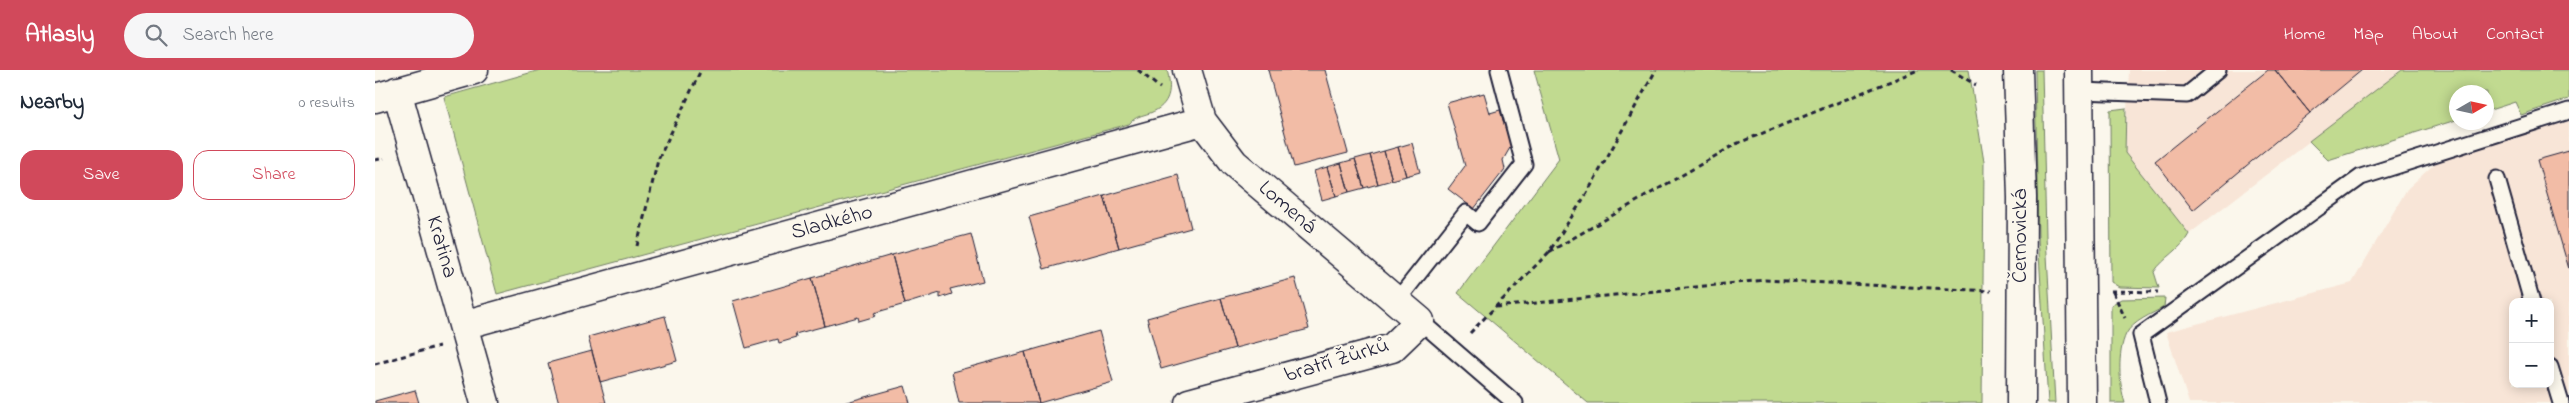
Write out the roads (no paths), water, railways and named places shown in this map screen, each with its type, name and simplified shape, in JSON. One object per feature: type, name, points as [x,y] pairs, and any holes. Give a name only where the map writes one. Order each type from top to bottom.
[{"type":"street","points":[[386,94],[474,70]]},
{"type":"street","name":"Lomená","points":[[1187,70],[1202,121],[1234,163],[1420,321]]},
{"type":"street","name":"Černovická","points":[[2018,70],[2022,198],[2021,403]]},
{"type":"street","points":[[2080,81],[2082,403]]},
{"type":"street","name":"Kratina","points":[[386,94],[465,332],[485,403]]},
{"type":"street","name":"Sladkého","points":[[465,332],[631,278],[1202,121]]},
{"type":"street","name":"bratří Žůrků","points":[[1189,403],[1392,348],[1420,321]]},
{"type":"lane","points":[[1396,302],[1467,213],[1478,223],[1524,164],[1499,70]]},
{"type":"lane","points":[[2080,81],[2187,95],[2218,70]]},
{"type":"lane","points":[[2158,403],[2141,335],[2361,177],[2569,111]]},
{"type":"lane","points":[[2497,178],[2531,298]]},
{"type":"lane","points":[[1420,321],[1515,403]]},
{"type":"lane","points":[[2554,379],[2561,403]]}]
